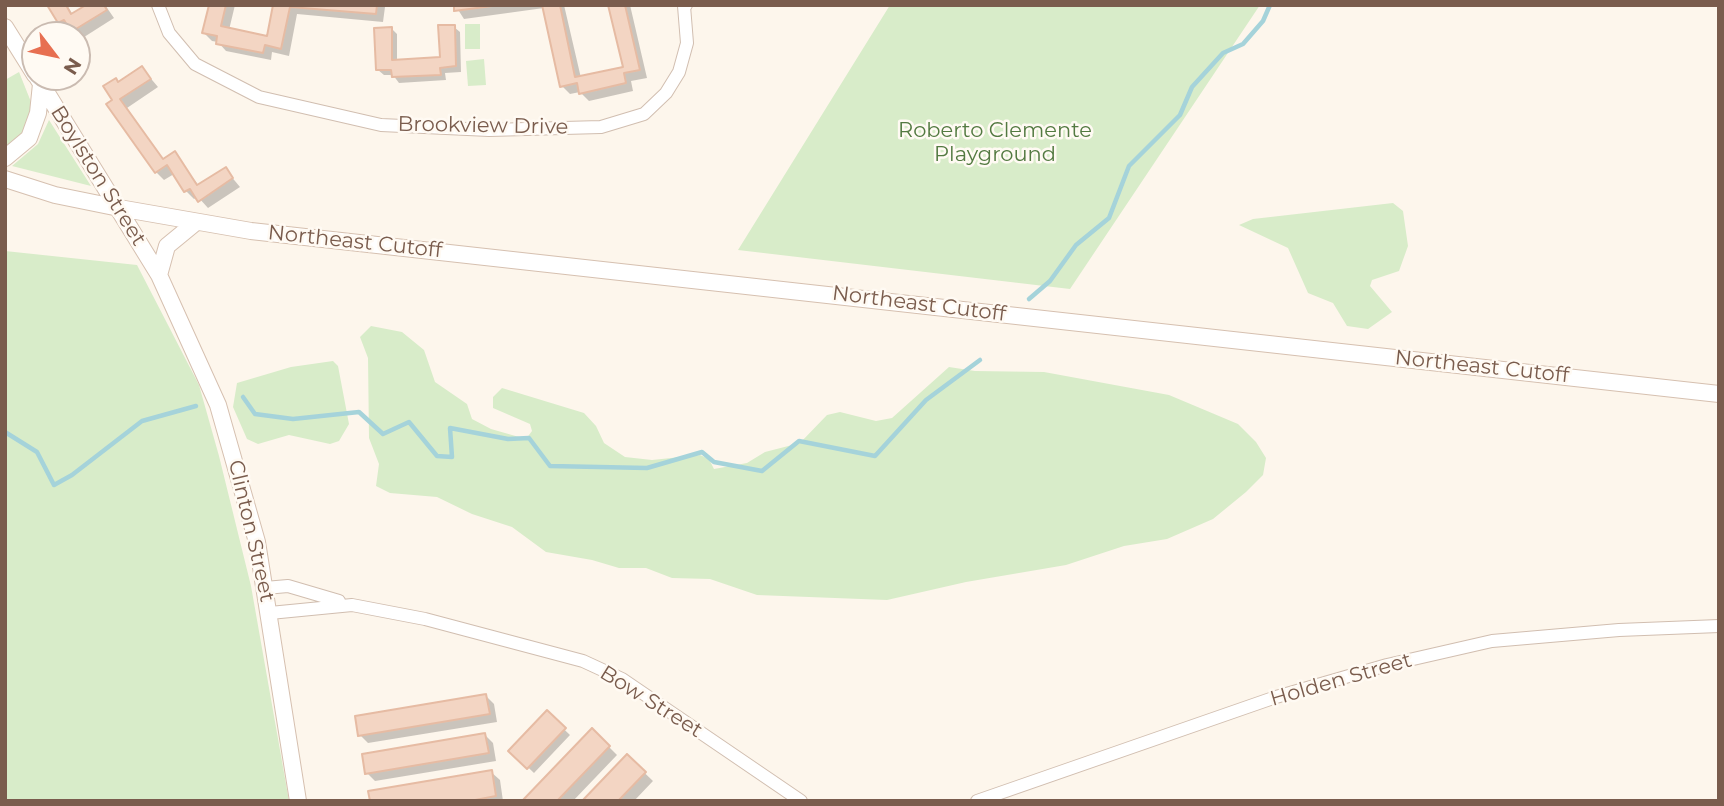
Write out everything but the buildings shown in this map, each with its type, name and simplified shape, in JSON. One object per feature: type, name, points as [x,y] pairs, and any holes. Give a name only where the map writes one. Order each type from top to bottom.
[{"type":"main road","name":"Boylston Street","points":[[5,27],[21,52]]},
{"type":"main road","points":[[5,158],[29,138],[38,113],[38,91]]},
{"type":"main road","name":"Boylston Street","points":[[46,91],[159,275]]},
{"type":"main road","name":"Northeast Cutoff","points":[[5,179],[55,195],[195,223],[1719,394]]},
{"type":"main road","points":[[159,275],[167,246],[195,223]]},
{"type":"main road","name":"Clinton Street","points":[[159,275],[218,405],[257,542],[298,801]]},
{"type":"street","name":"Brookview Drive","points":[[158,5],[169,33],[195,64],[259,97],[381,125],[489,130],[601,127],[644,114],[666,93],[679,72],[687,43],[685,6]]},
{"type":"street","name":"Bow Street","points":[[265,588],[288,586],[363,607],[425,619],[595,666],[622,679],[801,801]]},
{"type":"street","name":"Bow Street","points":[[270,613],[330,605],[363,607]]},
{"type":"street","name":"Holden Street","points":[[977,801],[1276,697],[1387,665],[1492,641],[1619,630],[1719,626]]},
{"type":"green space","name":"Roberto Clemente Playground","points":[[890,5],[1260,5],[1070,289],[738,250]]},
{"type":"green space","points":[[465,24],[480,24],[480,49],[465,49]]},
{"type":"green space","points":[[484,59],[486,85],[468,86],[466,61]]},
{"type":"green space","points":[[19,72],[21,91],[27,91],[31,102],[30,118],[25,132],[5,150],[5,80]]},
{"type":"green space","points":[[49,120],[91,186],[12,166],[38,144]]},
{"type":"green space","points":[[1393,203],[1403,211],[1408,246],[1399,271],[1372,280],[1370,286],[1392,312],[1368,329],[1347,326],[1333,303],[1308,293],[1288,248],[1239,225],[1253,219]]},
{"type":"green space","points":[[5,251],[137,265],[199,385],[251,586],[289,801],[5,801]]},
{"type":"green space","points":[[371,326],[402,332],[424,350],[435,382],[467,404],[472,419],[491,429],[526,439],[532,431],[530,424],[493,408],[493,397],[502,388],[584,413],[596,426],[604,443],[625,457],[652,460],[700,455],[709,459],[714,469],[747,463],[765,452],[800,443],[827,415],[840,412],[876,421],[892,418],[949,367],[975,371],[1044,372],[1169,395],[1238,424],[1256,442],[1266,458],[1263,475],[1213,519],[1167,539],[1124,546],[1066,565],[966,582],[887,600],[757,595],[710,579],[672,578],[646,568],[619,568],[546,552],[512,527],[472,514],[437,497],[390,493],[376,486],[379,464],[369,438],[368,358],[360,337]]},
{"type":"green space","points":[[333,361],[338,366],[349,424],[339,441],[330,444],[289,435],[258,444],[247,439],[233,407],[237,383],[291,367]]},
{"type":"waterway","points":[[1029,299],[1050,281],[1076,245],[1109,218],[1129,166],[1180,115],[1192,87],[1223,53],[1243,44],[1263,21],[1270,5]]},
{"type":"waterway","points":[[243,397],[255,414],[293,419],[359,412],[383,434],[409,422],[437,456],[452,457],[450,428],[508,439],[529,438],[550,466],[647,468],[702,452],[714,462],[762,471],[799,441],[875,456],[926,400],[980,360]]},
{"type":"waterway","points":[[5,432],[37,452],[54,485],[72,475],[142,421],[196,406]]}]
